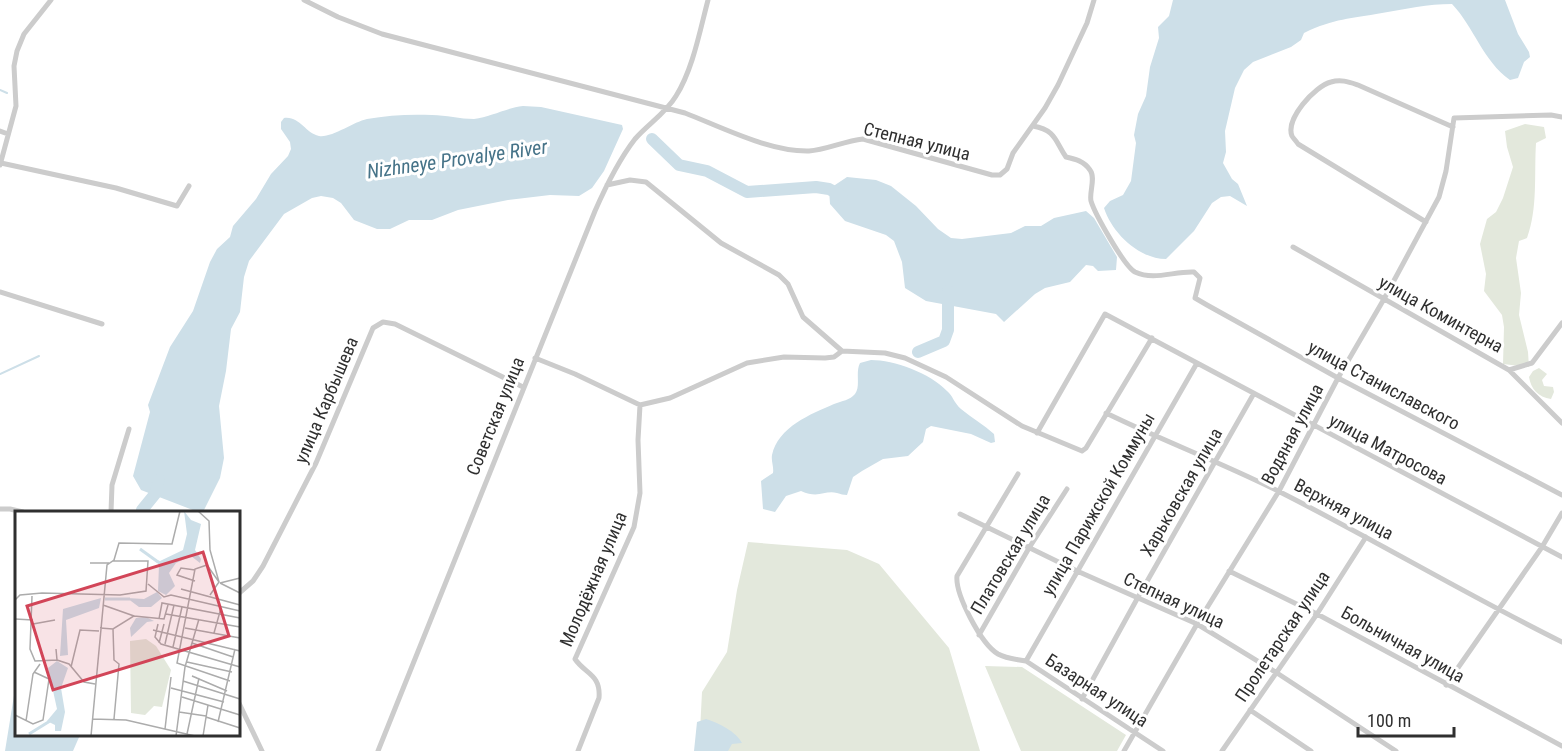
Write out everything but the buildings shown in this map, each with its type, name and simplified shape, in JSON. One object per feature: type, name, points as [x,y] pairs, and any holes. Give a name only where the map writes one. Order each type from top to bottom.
[{"type":"street","points":[[51,0],[24,34],[18,51],[14,66],[16,106],[0,164],[116,188],[177,206],[189,186]]},
{"type":"street","name":"Степная улица","points":[[304,0],[338,17],[382,34],[685,113],[731,132],[784,149],[812,151],[846,141],[863,139],[992,175],[1000,175],[1007,169],[1013,153],[1059,85],[1087,23],[1094,0]]},
{"type":"street","points":[[666,108],[683,83],[708,0]]},
{"type":"street","points":[[1426,222],[1298,144],[1292,137],[1292,127],[1310,95],[1325,84],[1343,80],[1453,128]]},
{"type":"street","name":"Советская улица","points":[[378,751],[534,358],[607,184],[635,140],[666,108]]},
{"type":"street","name":"Водяная улица","points":[[1124,751],[1197,624],[1279,491],[1338,378],[1426,222],[1443,186],[1454,118],[1551,115],[1562,117]]},
{"type":"street","name":"улица Станиславского","points":[[1033,126],[1048,130],[1059,142],[1066,157],[1076,158],[1089,169],[1092,177],[1092,203],[1128,267],[1134,272],[1154,276],[1194,272],[1200,278],[1195,298],[1338,378],[1562,495]]},
{"type":"street","points":[[0,131],[8,135]]},
{"type":"street","points":[[607,184],[630,180],[646,182],[721,243],[771,269],[788,284],[803,317],[842,351]]},
{"type":"street","name":"улица Коминтерна","points":[[1293,248],[1509,370],[1562,423]]},
{"type":"street","points":[[0,292],[102,324]]},
{"type":"street","name":"улица Матросова","points":[[1037,432],[1105,314],[1562,557]]},
{"type":"street","name":"улица Карбышева","points":[[240,592],[263,566],[316,463],[373,328],[383,322],[395,324],[523,387]]},
{"type":"street","points":[[1509,370],[1532,363],[1562,323]]},
{"type":"street","points":[[534,358],[575,374],[640,405],[670,398],[747,363],[784,357],[834,357],[842,351],[885,352],[915,362],[946,377],[1022,426],[1082,452],[1152,338]]},
{"type":"street","name":"улица Парижской Коммуны","points":[[1026,661],[1197,363]]},
{"type":"street","name":"Харьковская улица","points":[[1082,699],[1253,394]]},
{"type":"street","name":"Молодёжная улица","points":[[578,751],[600,690],[594,677],[575,658],[634,527],[640,494],[638,440],[640,405]]},
{"type":"street","name":"Верхняя улица","points":[[1106,413],[1154,437],[1279,491],[1497,610],[1562,642]]},
{"type":"street","points":[[111,511],[112,485],[129,429]]},
{"type":"street","points":[[987,526],[1017,474]]},
{"type":"street","name":"Платовская улица","points":[[979,635],[1029,548],[1067,489]]},
{"type":"street","points":[[0,509],[16,511]]},
{"type":"street","points":[[1446,685],[1542,547],[1562,513]]},
{"type":"street","name":"Степная улица","points":[[960,514],[1137,599],[1197,624],[1396,751]]},
{"type":"street","name":"Базарная улица","points":[[987,526],[957,576],[957,586],[979,635],[999,655],[1026,661],[1163,751]]},
{"type":"street","name":"Пролетарская улица","points":[[1221,751],[1317,614],[1366,537]]},
{"type":"street","name":"Больничная улица","points":[[1229,571],[1317,614],[1562,746]]},
{"type":"street","points":[[240,705],[262,751]]},
{"type":"street","points":[[1250,710],[1311,751]]},
{"type":"shaded area","points":[[1525,124],[1544,127],[1546,138],[1536,143],[1533,215],[1527,238],[1519,241],[1516,258],[1521,293],[1519,315],[1528,352],[1529,367],[1503,364],[1502,315],[1484,291],[1486,274],[1480,244],[1487,219],[1496,212],[1503,198],[1513,167],[1505,131]]},
{"type":"shaded area","points":[[1539,368],[1547,374],[1542,380],[1544,386],[1553,387],[1554,392],[1551,399],[1536,392],[1531,385],[1529,377]]},
{"type":"shaded area","points":[[748,542],[847,550],[879,564],[949,648],[980,751],[699,751],[702,692],[727,652],[737,590]]},
{"type":"shaded area","points":[[985,666],[1022,667],[1126,735],[1117,751],[1021,751]]},
{"type":"water","points":[[1173,0],[1505,0],[1530,57],[1524,62],[1518,78],[1510,80],[1486,54],[1452,4],[1417,7],[1343,20],[1325,24],[1304,33],[1301,40],[1291,47],[1253,62],[1244,70],[1235,88],[1225,131],[1226,152],[1223,163],[1232,179],[1238,184],[1247,206],[1230,196],[1221,197],[1212,203],[1194,231],[1166,259],[1156,258],[1146,255],[1128,243],[1113,227],[1104,208],[1110,201],[1123,195],[1131,181],[1136,143],[1134,135],[1138,114],[1146,96],[1150,67],[1159,38],[1158,27],[1169,16]]},
{"type":"water","points":[[523,106],[541,107],[622,125],[623,129],[604,171],[592,188],[579,196],[550,195],[508,200],[458,210],[432,220],[409,220],[390,229],[377,229],[354,220],[341,203],[333,198],[321,196],[312,198],[284,214],[249,261],[244,277],[240,312],[231,329],[219,406],[224,458],[220,478],[204,511],[195,511],[141,490],[133,476],[150,412],[148,405],[170,347],[193,311],[210,262],[217,249],[230,237],[233,226],[256,199],[271,174],[288,156],[291,149],[290,142],[281,129],[281,122],[284,118],[290,118],[310,132],[324,136],[361,121],[375,118],[437,115],[474,119]]},
{"type":"water","points":[[847,177],[876,180],[891,186],[951,238],[962,239],[1011,233],[1025,226],[1041,226],[1054,218],[1086,211],[1094,218],[1117,257],[1116,270],[1098,271],[1093,266],[1086,265],[1070,282],[1045,288],[1035,294],[1004,322],[996,314],[926,301],[905,288],[902,262],[894,241],[886,235],[845,221],[830,204],[829,189]]},
{"type":"water","points":[[871,360],[890,362],[922,373],[940,385],[961,409],[994,434],[995,442],[991,443],[971,434],[931,426],[926,429],[923,442],[908,456],[883,459],[853,477],[847,495],[832,492],[812,494],[801,491],[786,496],[775,512],[763,509],[761,481],[773,473],[772,455],[775,445],[788,429],[806,417],[853,396],[858,387],[860,363]]},
{"type":"water","points":[[15,689],[15,736],[80,736],[73,751],[5,751]]},
{"type":"water","points":[[706,719],[731,731],[742,743],[732,744],[728,751],[694,751],[697,722]]},
{"type":"waterway","points":[[0,90],[7,93]]},
{"type":"waterway","name":"Nizhneye Provalye River","points":[[652,139],[679,165],[707,171],[747,192],[816,187],[829,189],[842,196]]},
{"type":"waterway","points":[[918,352],[944,341],[948,330],[948,291]]},
{"type":"waterway","points":[[0,374],[39,356]]},
{"type":"waterway","name":"Nizhneye Provalye River","points":[[142,510],[155,494],[159,480]]}]
